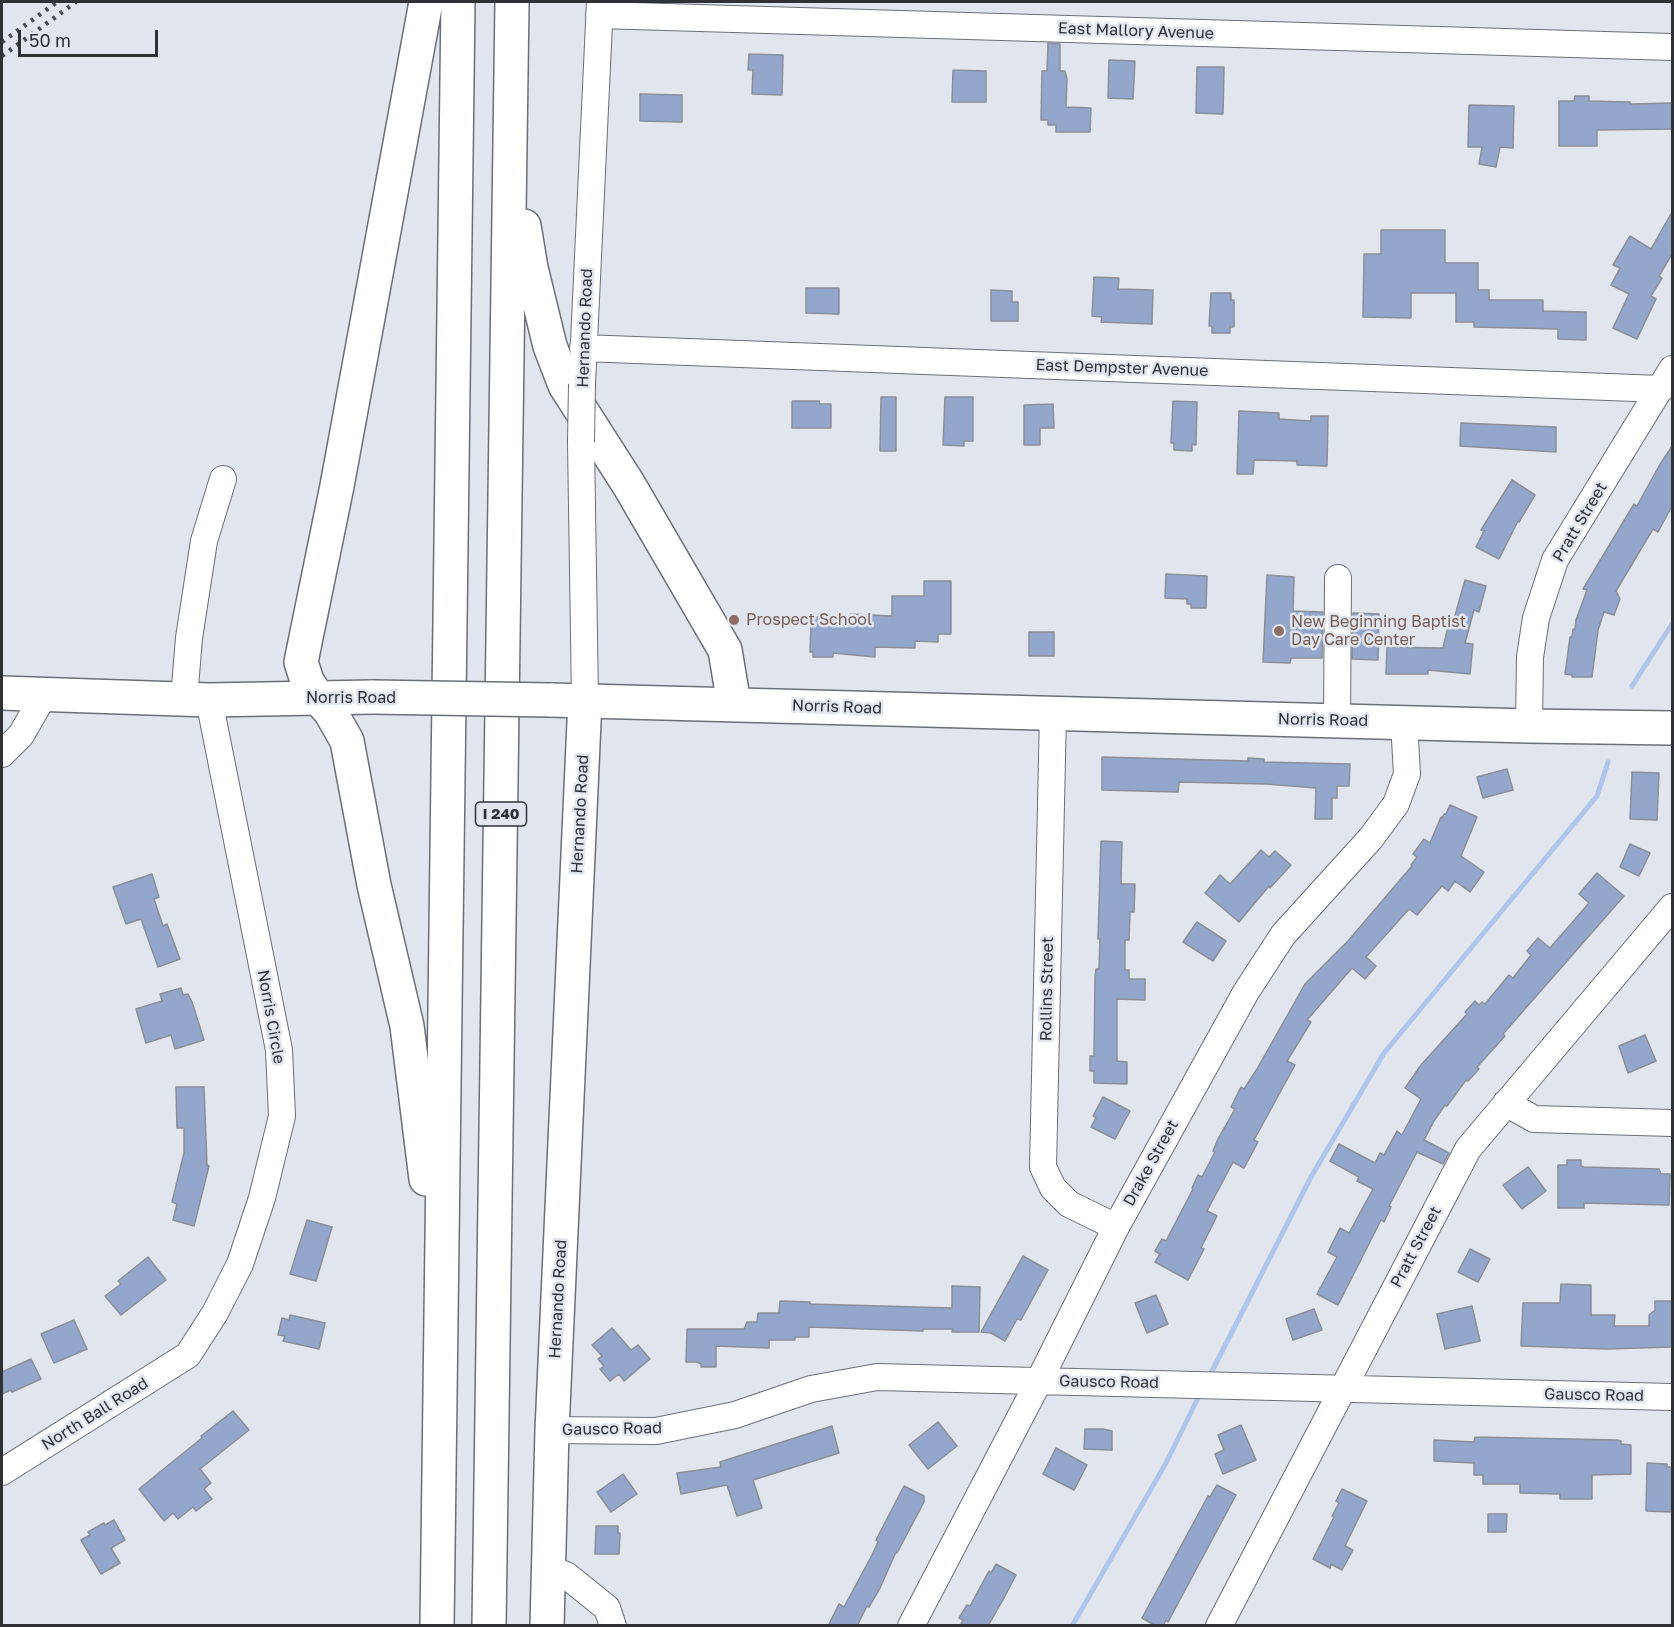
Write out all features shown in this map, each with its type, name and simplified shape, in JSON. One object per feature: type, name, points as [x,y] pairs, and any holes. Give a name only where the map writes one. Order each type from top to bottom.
[{"type":"main road","points":[[426,2],[337,486],[301,662],[307,681],[330,711],[347,741],[374,885],[407,1026],[422,1152],[441,1271]]},
{"type":"main road","points":[[436,1626],[458,2]]},
{"type":"main road","name":"I 240","points":[[489,1626],[512,2]]},
{"type":"main road","points":[[511,152],[531,268],[550,346],[565,385],[629,485],[725,650],[734,704]]},
{"type":"main road","name":"Norris Road","points":[[2,693],[196,700],[373,697],[585,700],[1672,728]]},
{"type":"main road","name":"Hernando Road","points":[[547,1626],[552,1430],[585,700]]},
{"type":"street","name":"East Mallory Avenue","points":[[600,8],[1672,47]]},
{"type":"street","name":"Hernando Road","points":[[585,700],[582,384],[600,8]]},
{"type":"street","name":"East Dempster Avenue","points":[[584,348],[1667,379]]},
{"type":"street","name":"Pratt Street","points":[[1529,726],[1530,657],[1536,618],[1555,560],[1667,379]]},
{"type":"street","name":"Norris Circle","points":[[188,1355],[215,1313],[240,1264],[262,1198],[282,1116],[279,1050],[196,700],[189,638],[204,541],[223,479]]},
{"type":"street","points":[[1337,721],[1338,578]]},
{"type":"street","points":[[2,754],[21,735],[44,695]]},
{"type":"street","name":"Rollins Street","points":[[1053,713],[1043,1167],[1053,1188],[1069,1204],[1116,1227]]},
{"type":"street","name":"Drake Street","points":[[911,1626],[1039,1381],[1116,1227],[1246,992],[1283,935],[1371,838],[1396,804],[1407,774],[1404,722]]},
{"type":"street","name":"Pratt Street","points":[[1219,1626],[1341,1388],[1468,1149],[1672,907]]},
{"type":"street","points":[[1506,1103],[1534,1119],[1672,1123]]},
{"type":"street","name":"North Ball Road","points":[[2,1472],[188,1355]]},
{"type":"street","name":"Gausco Road","points":[[552,1430],[656,1431],[735,1415],[811,1389],[877,1377],[1672,1397]]},
{"type":"street","points":[[548,1568],[566,1575],[607,1608],[613,1626]]},
{"type":"building","points":[[1048,43],[1060,44],[1060,71],[1065,71],[1067,79],[1066,107],[1091,108],[1090,132],[1056,132],[1056,125],[1048,125],[1048,120],[1041,120],[1042,71],[1047,71]]},
{"type":"building","points":[[749,54],[783,55],[782,95],[752,94],[753,70],[748,70]]},
{"type":"building","points":[[1109,60],[1135,61],[1133,99],[1108,98]]},
{"type":"building","points":[[1197,67],[1224,67],[1223,114],[1196,113]]},
{"type":"building","points":[[953,70],[986,71],[986,102],[952,102]]},
{"type":"building","points":[[640,94],[682,95],[682,122],[640,121]]},
{"type":"building","points":[[1575,96],[1589,96],[1589,101],[1630,102],[1630,104],[1672,103],[1672,129],[1597,130],[1597,146],[1559,146],[1559,101],[1574,101]]},
{"type":"building","points":[[1469,105],[1514,106],[1513,148],[1500,147],[1496,167],[1479,164],[1482,147],[1468,147]]},
{"type":"building","points":[[1672,212],[1672,254],[1659,276],[1662,278],[1651,296],[1656,299],[1637,339],[1613,328],[1629,294],[1611,285],[1620,268],[1613,265],[1630,236],[1651,249]]},
{"type":"building","points":[[1381,230],[1445,230],[1445,263],[1478,263],[1478,290],[1489,290],[1489,300],[1543,300],[1543,311],[1586,312],[1586,340],[1558,339],[1558,329],[1474,327],[1474,322],[1456,322],[1456,293],[1411,293],[1411,318],[1363,317],[1364,254],[1381,254]]},
{"type":"building","points":[[1094,277],[1119,278],[1118,289],[1153,290],[1152,324],[1101,322],[1102,317],[1092,316]]},
{"type":"building","points":[[806,288],[839,288],[839,314],[806,313]]},
{"type":"building","points":[[991,290],[1012,291],[1012,302],[1018,302],[1018,321],[991,321]]},
{"type":"building","points":[[1211,293],[1231,293],[1231,300],[1234,300],[1234,327],[1230,327],[1230,333],[1212,333],[1212,326],[1209,326]]},
{"type":"building","points":[[881,397],[896,397],[896,451],[880,451]]},
{"type":"building","points":[[945,397],[973,397],[973,441],[964,441],[964,446],[943,445]]},
{"type":"building","points":[[792,401],[819,401],[820,404],[831,404],[831,428],[792,428]]},
{"type":"building","points":[[1173,401],[1197,402],[1196,445],[1192,444],[1192,451],[1174,450],[1174,443],[1171,443]]},
{"type":"building","points":[[1053,404],[1054,428],[1040,428],[1040,445],[1024,445],[1024,405]]},
{"type":"building","points":[[1239,411],[1279,413],[1279,419],[1311,421],[1311,416],[1328,416],[1327,466],[1297,465],[1297,461],[1254,460],[1253,474],[1237,474]]},
{"type":"building","points":[[1461,423],[1556,427],[1556,452],[1460,446]]},
{"type":"building","points":[[1672,446],[1672,506],[1658,532],[1653,529],[1616,591],[1620,599],[1614,615],[1604,612],[1598,630],[1592,677],[1572,677],[1572,675],[1565,674],[1570,637],[1572,637],[1573,629],[1575,630],[1576,620],[1587,590],[1583,589],[1634,504],[1637,506]]},
{"type":"building","points":[[1512,480],[1535,495],[1518,521],[1499,559],[1476,547],[1484,531],[1481,530]]},
{"type":"building","points":[[1166,574],[1207,576],[1206,608],[1191,608],[1191,604],[1187,604],[1187,599],[1165,598]]},
{"type":"building","points":[[1267,575],[1294,577],[1293,611],[1323,612],[1322,658],[1291,658],[1290,663],[1263,662]]},
{"type":"building","points":[[1465,580],[1486,586],[1479,612],[1474,610],[1465,643],[1473,644],[1470,674],[1428,670],[1428,674],[1386,674],[1387,647],[1443,648],[1450,618],[1454,619]]},
{"type":"building","points":[[924,581],[951,581],[951,634],[938,634],[938,642],[915,641],[915,648],[875,647],[875,657],[833,653],[833,657],[813,657],[813,652],[810,652],[813,617],[850,617],[850,614],[892,616],[892,596],[924,596]]},
{"type":"building","points":[[1353,613],[1379,614],[1378,660],[1352,659]]},
{"type":"building","points":[[1029,632],[1054,632],[1054,656],[1029,656]]},
{"type":"building","points":[[1102,757],[1248,761],[1248,758],[1264,759],[1264,762],[1350,764],[1349,786],[1337,786],[1337,798],[1332,798],[1332,819],[1315,819],[1316,788],[1266,784],[1179,782],[1178,792],[1102,790]]},
{"type":"building","points":[[1507,769],[1513,790],[1483,798],[1477,777]]},
{"type":"building","points":[[1632,772],[1659,773],[1657,820],[1630,819]]},
{"type":"building","points":[[1450,805],[1477,817],[1461,856],[1484,872],[1470,892],[1455,881],[1448,891],[1442,886],[1417,915],[1409,909],[1366,957],[1376,966],[1365,979],[1352,968],[1307,1020],[1311,1022],[1287,1061],[1295,1065],[1254,1140],[1258,1142],[1244,1168],[1233,1162],[1207,1211],[1217,1216],[1188,1280],[1155,1262],[1160,1254],[1155,1251],[1162,1239],[1166,1241],[1198,1175],[1202,1177],[1215,1152],[1213,1151],[1218,1139],[1235,1109],[1231,1107],[1241,1087],[1244,1089],[1257,1069],[1305,984],[1348,941],[1412,866],[1417,857],[1413,854],[1424,839],[1430,843],[1441,817],[1446,814]]},
{"type":"building","points":[[1101,841],[1122,842],[1121,884],[1135,884],[1134,912],[1130,912],[1129,940],[1125,940],[1125,970],[1129,970],[1129,979],[1145,979],[1145,1000],[1117,999],[1117,1061],[1127,1062],[1127,1084],[1094,1083],[1094,1071],[1090,1071],[1090,1056],[1094,1056],[1095,977],[1096,969],[1099,969]]},
{"type":"building","points":[[1630,844],[1650,853],[1639,876],[1620,867]]},
{"type":"building","points":[[1261,850],[1269,857],[1275,851],[1291,865],[1270,888],[1269,886],[1239,922],[1205,893],[1220,875],[1230,884]]},
{"type":"building","points":[[1597,873],[1624,896],[1503,1034],[1505,1036],[1477,1067],[1479,1069],[1468,1081],[1466,1080],[1447,1106],[1445,1105],[1424,1140],[1449,1153],[1443,1164],[1417,1152],[1389,1206],[1391,1207],[1384,1222],[1381,1220],[1338,1305],[1317,1294],[1337,1257],[1328,1252],[1340,1228],[1349,1233],[1373,1189],[1357,1181],[1359,1177],[1330,1161],[1339,1144],[1375,1163],[1380,1153],[1384,1155],[1397,1131],[1402,1135],[1421,1099],[1405,1088],[1421,1065],[1467,1014],[1465,1012],[1475,1001],[1479,1005],[1482,1002],[1485,1004],[1509,975],[1513,978],[1531,955],[1527,951],[1538,938],[1550,948],[1589,903],[1579,894]]},
{"type":"building","points":[[152,874],[159,897],[154,899],[163,926],[167,924],[180,959],[158,967],[141,919],[126,924],[113,887]]},
{"type":"building","points":[[1197,922],[1226,941],[1213,961],[1183,942]]},
{"type":"building","points":[[181,988],[183,995],[188,994],[192,1002],[204,1040],[175,1049],[171,1035],[146,1043],[136,1009],[162,1001],[160,994]]},
{"type":"building","points":[[1645,1035],[1656,1061],[1628,1073],[1619,1046]]},
{"type":"building","points":[[176,1087],[204,1087],[207,1165],[209,1166],[194,1226],[173,1220],[177,1204],[172,1202],[184,1153],[184,1128],[177,1128]]},
{"type":"building","points":[[1103,1097],[1130,1111],[1115,1139],[1091,1127],[1096,1118],[1093,1116]]},
{"type":"building","points":[[1567,1160],[1581,1160],[1581,1166],[1584,1167],[1659,1169],[1661,1174],[1670,1174],[1669,1205],[1584,1203],[1584,1208],[1558,1208],[1558,1165],[1567,1165]]},
{"type":"building","points":[[1528,1167],[1546,1191],[1522,1209],[1503,1185]]},
{"type":"building","points":[[307,1220],[332,1227],[316,1281],[290,1274]]},
{"type":"building","points":[[1470,1249],[1490,1259],[1478,1282],[1458,1272]]},
{"type":"building","points":[[1023,1256],[1048,1270],[1021,1320],[1017,1319],[1005,1341],[991,1333],[981,1332]]},
{"type":"building","points":[[148,1257],[166,1280],[121,1315],[105,1296],[121,1284],[118,1281]]},
{"type":"building","points":[[1561,1284],[1591,1285],[1591,1315],[1615,1315],[1614,1326],[1649,1326],[1649,1315],[1655,1310],[1655,1301],[1672,1301],[1672,1347],[1606,1349],[1521,1346],[1523,1303],[1560,1303]]},
{"type":"building","points":[[952,1286],[980,1287],[979,1332],[952,1332],[953,1329],[923,1329],[923,1331],[809,1327],[809,1337],[795,1337],[795,1340],[769,1340],[769,1348],[716,1346],[716,1367],[701,1367],[701,1364],[697,1362],[686,1362],[687,1329],[744,1329],[747,1322],[757,1322],[758,1313],[779,1313],[780,1301],[952,1308]]},
{"type":"building","points":[[1156,1295],[1168,1324],[1147,1333],[1135,1303]]},
{"type":"building","points":[[1472,1306],[1480,1341],[1445,1349],[1437,1314]]},
{"type":"building","points":[[1314,1309],[1322,1330],[1293,1340],[1286,1319]]},
{"type":"building","points":[[290,1315],[325,1323],[319,1349],[283,1341],[285,1336],[278,1335],[282,1318],[289,1320]]},
{"type":"building","points":[[74,1320],[87,1349],[54,1363],[41,1334]]},
{"type":"building","points":[[612,1328],[631,1350],[638,1345],[650,1359],[624,1381],[619,1374],[610,1381],[600,1369],[604,1366],[598,1359],[602,1356],[592,1345]]},
{"type":"building","points":[[31,1359],[41,1379],[2,1394],[2,1372]]},
{"type":"building","points":[[233,1411],[249,1430],[200,1469],[211,1483],[204,1489],[212,1499],[196,1511],[193,1507],[178,1519],[173,1513],[164,1521],[139,1489]]},
{"type":"building","points":[[938,1422],[957,1446],[928,1469],[909,1445]]},
{"type":"building","points":[[1241,1425],[1256,1460],[1223,1474],[1215,1454],[1224,1450],[1218,1435]]},
{"type":"building","points":[[832,1426],[839,1453],[753,1480],[762,1508],[737,1516],[727,1485],[681,1494],[677,1473],[721,1467],[720,1462]]},
{"type":"building","points":[[1085,1429],[1112,1431],[1112,1450],[1084,1449]]},
{"type":"building","points":[[1475,1437],[1617,1440],[1621,1441],[1621,1444],[1631,1445],[1631,1474],[1592,1475],[1592,1499],[1560,1499],[1560,1494],[1520,1493],[1520,1484],[1483,1484],[1483,1475],[1474,1475],[1474,1463],[1434,1461],[1434,1440],[1474,1442]]},
{"type":"building","points":[[1056,1448],[1087,1465],[1074,1490],[1043,1474]]},
{"type":"building","points":[[1647,1463],[1667,1464],[1667,1467],[1672,1467],[1672,1512],[1646,1511]]},
{"type":"building","points":[[623,1474],[637,1494],[611,1512],[597,1492]]},
{"type":"building","points":[[1217,1485],[1236,1495],[1168,1622],[1166,1620],[1163,1626],[1156,1626],[1142,1618],[1208,1496],[1210,1497]]},
{"type":"building","points":[[904,1486],[924,1496],[924,1502],[896,1552],[880,1588],[869,1607],[867,1606],[857,1626],[828,1626],[839,1604],[844,1607],[872,1555],[878,1542],[876,1540]]},
{"type":"building","points":[[1342,1489],[1367,1501],[1345,1546],[1353,1550],[1342,1570],[1331,1564],[1330,1568],[1313,1559],[1334,1517],[1332,1516],[1339,1503],[1336,1501]]},
{"type":"building","points":[[1488,1514],[1507,1514],[1506,1532],[1488,1532]]},
{"type":"building","points":[[114,1520],[125,1540],[111,1548],[120,1563],[101,1574],[81,1540],[90,1535],[88,1532]]},
{"type":"building","points":[[596,1526],[618,1526],[619,1554],[595,1554]]},
{"type":"building","points":[[996,1564],[1016,1575],[988,1626],[960,1626],[963,1620],[959,1618],[967,1605],[970,1606],[989,1571],[991,1573]]},
{"type":"waterway","points":[[1632,686],[1672,624]]},
{"type":"waterway","points":[[1208,1379],[1311,1177],[1384,1053],[1597,796],[1608,762]]},
{"type":"waterway","points":[[1072,1626],[1166,1463],[1201,1392]]},
{"type":"railway","points":[[2,42],[57,2]]},
{"type":"railway","points":[[2,56],[76,2]]},
{"type":"place","name":"Prospect School","points":[[734,620]]},
{"type":"place","name":"New Beginning Baptist Day Care Center","points":[[1279,631]]}]
